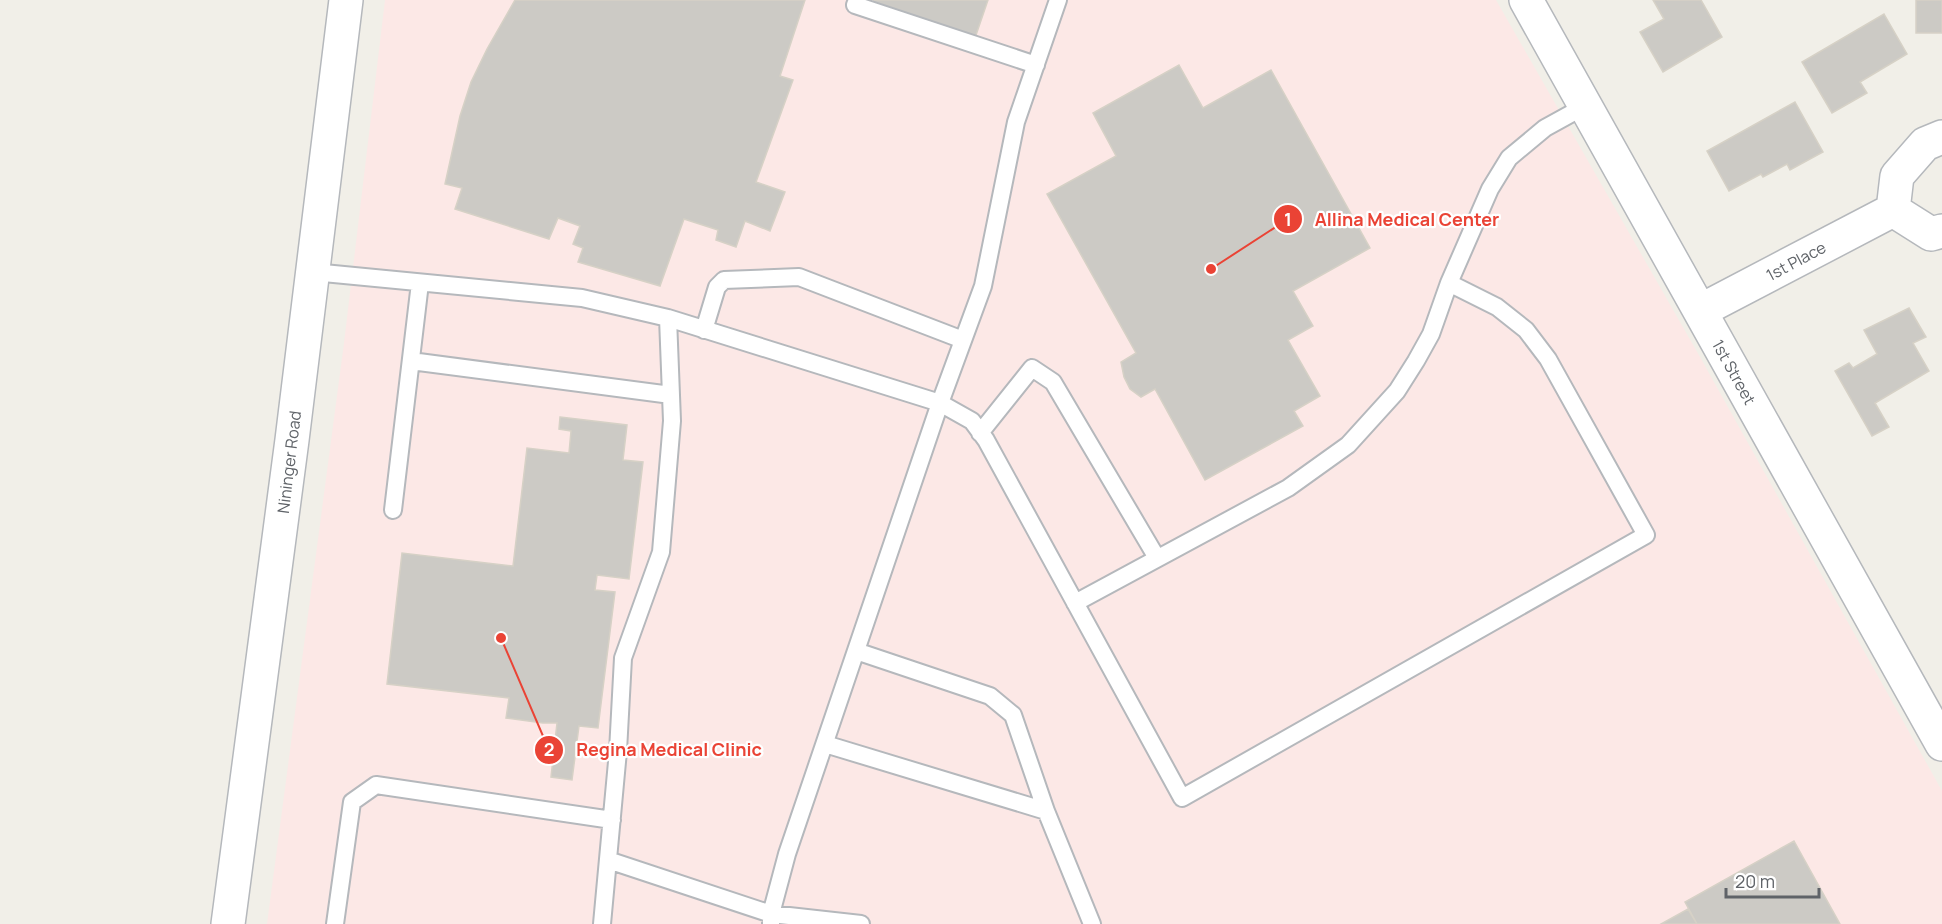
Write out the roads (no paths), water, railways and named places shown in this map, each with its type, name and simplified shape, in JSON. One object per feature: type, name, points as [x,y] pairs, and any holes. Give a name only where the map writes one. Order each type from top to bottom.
[{"type":"street","name":"Nininger Road","points":[[228,924],[346,0]]},
{"type":"street","name":"1st Street","points":[[1526,0],[1942,744]]},
{"type":"street","points":[[1942,137],[1925,144],[1897,176],[1893,210],[1932,234],[1942,231]]},
{"type":"street","name":"1st Place","points":[[1700,311],[1893,210]]},
{"type":"lane","points":[[857,0],[855,5],[1036,65]]},
{"type":"lane","points":[[771,919],[788,854],[940,403],[983,286],[1016,122],[1058,0]]},
{"type":"lane","points":[[1075,603],[1288,488],[1347,445],[1397,391],[1431,334],[1449,284],[1490,189],[1509,158],[1545,128],[1585,106]]},
{"type":"lane","points":[[312,272],[582,298],[668,318],[940,403],[972,421],[986,440],[1182,798],[1646,535],[1548,359],[1526,330],[1497,307],[1449,284]]},
{"type":"lane","points":[[705,330],[717,287],[724,280],[799,278],[963,340]]},
{"type":"lane","points":[[393,510],[420,283]]},
{"type":"lane","points":[[602,924],[618,751],[623,658],[661,552],[672,421],[668,318]]},
{"type":"lane","points":[[411,361],[671,395]]},
{"type":"lane","points":[[980,433],[1032,368],[1053,382],[1157,558]]},
{"type":"lane","points":[[856,651],[990,696],[1013,715],[1046,811],[1092,924]]},
{"type":"lane","points":[[825,744],[1046,811]]},
{"type":"lane","points":[[335,924],[352,802],[376,785],[612,820]]},
{"type":"lane","points":[[608,860],[771,919],[861,924]]},
{"type":"place","name":"Allina Medical Center","points":[[1211,269]]},
{"type":"place","name":"Regina Medical Clinic","points":[[501,638]]}]
